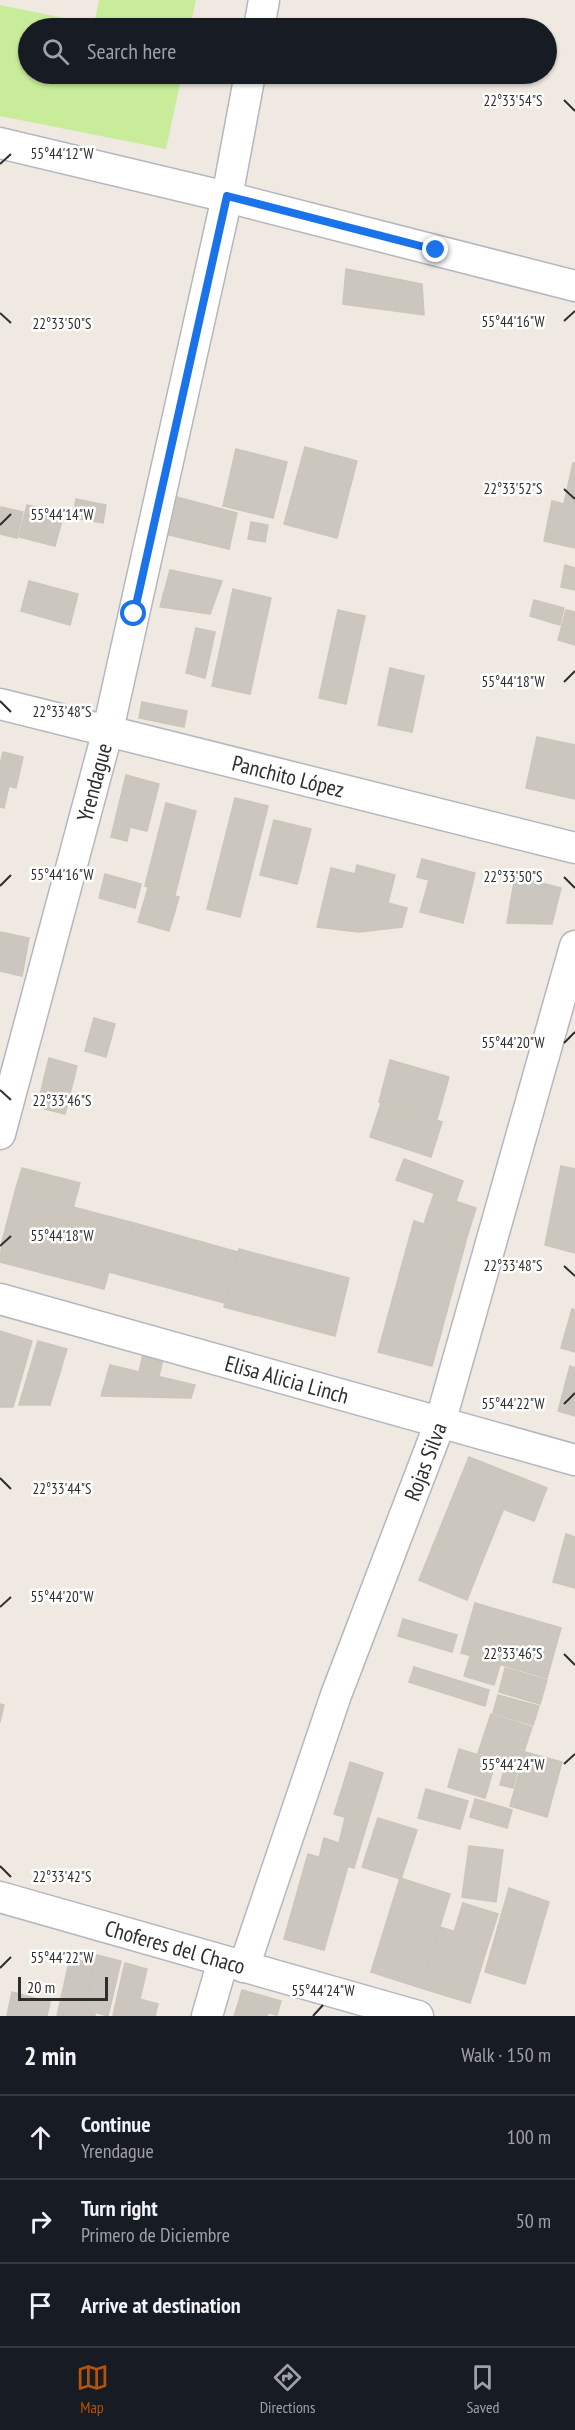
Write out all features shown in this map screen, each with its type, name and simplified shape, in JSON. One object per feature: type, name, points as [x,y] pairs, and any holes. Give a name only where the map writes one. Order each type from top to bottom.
[{"type":"street","points":[[261,18],[264,0]]},
{"type":"street","name":"Yrendague","points":[[0,1134],[108,730],[227,196],[248,84]]},
{"type":"street","points":[[0,143],[227,196],[575,286]]},
{"type":"street","name":"Panchito López","points":[[0,704],[575,848]]},
{"type":"street","name":"Rojas Silva","points":[[207,2016],[233,1964],[440,1423],[575,946]]},
{"type":"street","name":"Elisa Alicia Linch","points":[[0,1299],[575,1460]]},
{"type":"street","name":"Choferes del Chaco","points":[[0,1897],[410,2015]]},
{"type":"green space","points":[[99,0],[196,0],[192,18],[95,18]]},
{"type":"green space","points":[[0,5],[64,18],[18,18],[18,84],[180,84],[166,149],[0,116]]},
{"type":"building","points":[[346,269],[422,284],[424,315],[343,304]]},
{"type":"building","points":[[305,447],[357,461],[337,538],[284,524]]},
{"type":"building","points":[[236,449],[287,462],[273,518],[223,506]]},
{"type":"building","points":[[573,463],[575,463],[575,548],[544,541],[552,501],[564,504]]},
{"type":"building","points":[[173,496],[237,513],[229,549],[165,534]]},
{"type":"building","points":[[76,499],[106,505],[103,523],[73,518]]},
{"type":"building","points":[[27,505],[64,513],[55,546],[19,537]]},
{"type":"building","points":[[1,507],[23,512],[17,538],[0,534]]},
{"type":"building","points":[[251,522],[268,525],[265,542],[248,539]]},
{"type":"building","points":[[565,565],[575,568],[575,590],[561,587]]},
{"type":"building","points":[[170,570],[222,581],[210,614],[160,607]]},
{"type":"building","points":[[29,581],[78,594],[70,625],[21,611]]},
{"type":"building","points":[[233,589],[271,598],[250,694],[212,686]]},
{"type":"building","points":[[534,600],[564,608],[560,625],[530,616]]},
{"type":"building","points":[[338,610],[365,616],[346,704],[319,698]]},
{"type":"building","points":[[566,610],[575,612],[575,645],[558,640]]},
{"type":"building","points":[[196,628],[215,632],[205,678],[186,673]]},
{"type":"building","points":[[390,668],[424,676],[412,732],[378,725]]},
{"type":"building","points":[[142,702],[187,711],[184,727],[139,718]]},
{"type":"building","points":[[537,737],[575,745],[575,799],[526,788]]},
{"type":"building","points":[[3,752],[23,757],[16,788],[9,786],[4,808],[0,807],[0,764]]},
{"type":"building","points":[[126,775],[159,784],[147,831],[130,827],[127,841],[111,837]]},
{"type":"building","points":[[235,798],[268,806],[240,917],[207,909]]},
{"type":"building","points":[[166,803],[196,811],[175,895],[145,886]]},
{"type":"building","points":[[274,820],[311,829],[297,884],[260,875]]},
{"type":"building","points":[[422,859],[475,873],[463,923],[420,912],[429,880],[417,877]]},
{"type":"building","points":[[357,865],[395,875],[388,903],[407,908],[402,927],[359,932],[317,927],[331,868],[355,874]]},
{"type":"building","points":[[105,874],[141,884],[135,908],[99,898]]},
{"type":"building","points":[[515,876],[561,888],[552,924],[507,923]]},
{"type":"building","points":[[148,888],[179,897],[169,931],[138,922]]},
{"type":"building","points":[[0,932],[29,938],[22,976],[0,971]]},
{"type":"building","points":[[94,1018],[115,1024],[106,1057],[85,1051]]},
{"type":"building","points":[[49,1058],[77,1066],[65,1114],[37,1107]]},
{"type":"building","points":[[390,1060],[449,1077],[437,1119],[379,1102]]},
{"type":"building","points":[[381,1103],[442,1122],[431,1157],[370,1137]]},
{"type":"building","points":[[404,1159],[463,1181],[456,1201],[396,1180]]},
{"type":"building","points":[[561,1166],[575,1169],[575,1253],[545,1245]]},
{"type":"building","points":[[22,1168],[80,1183],[74,1204],[16,1188]]},
{"type":"building","points":[[16,1188],[74,1204],[60,1258],[2,1242]]},
{"type":"building","points":[[434,1194],[476,1208],[467,1237],[424,1224]]},
{"type":"building","points":[[73,1207],[134,1223],[120,1275],[60,1258]]},
{"type":"building","points":[[414,1221],[467,1237],[432,1366],[378,1352]]},
{"type":"building","points":[[134,1223],[238,1252],[225,1303],[120,1275]]},
{"type":"building","points":[[2,1242],[109,1271],[104,1289],[0,1262]]},
{"type":"building","points":[[239,1249],[349,1278],[335,1336],[224,1307]]},
{"type":"building","points":[[572,1309],[575,1310],[575,1352],[561,1348]]},
{"type":"building","points":[[0,1331],[32,1341],[13,1407],[0,1407]]},
{"type":"building","points":[[38,1341],[67,1349],[50,1405],[19,1405]]},
{"type":"building","points":[[143,1355],[163,1359],[159,1376],[139,1372]]},
{"type":"building","points":[[110,1365],[195,1385],[191,1398],[101,1396]]},
{"type":"building","points":[[570,1366],[575,1368],[575,1416],[558,1411]]},
{"type":"building","points":[[469,1457],[517,1476],[482,1562],[434,1543]]},
{"type":"building","points":[[517,1476],[547,1488],[534,1521],[503,1509]]},
{"type":"building","points":[[566,1534],[575,1537],[575,1588],[553,1582]]},
{"type":"building","points":[[434,1543],[482,1562],[467,1600],[419,1580]]},
{"type":"building","points":[[475,1603],[561,1628],[547,1678],[461,1653]]},
{"type":"building","points":[[403,1619],[457,1635],[452,1652],[398,1636]]},
{"type":"building","points":[[470,1656],[500,1665],[494,1685],[464,1676]]},
{"type":"building","points":[[414,1667],[489,1690],[485,1706],[409,1682]]},
{"type":"building","points":[[505,1668],[547,1680],[540,1704],[499,1692]]},
{"type":"building","points":[[498,1695],[539,1706],[533,1725],[493,1713]]},
{"type":"building","points":[[0,1704],[4,1705],[0,1722]]},
{"type":"building","points":[[491,1714],[532,1727],[520,1764],[478,1753]]},
{"type":"building","points":[[459,1749],[496,1760],[485,1798],[448,1787]]},
{"type":"building","points":[[525,1752],[562,1762],[547,1817],[510,1806]]},
{"type":"building","points":[[350,1762],[383,1773],[378,1789],[345,1779]]},
{"type":"building","points":[[506,1762],[519,1766],[513,1788],[500,1785]]},
{"type":"building","points":[[345,1779],[378,1789],[367,1824],[334,1814]]},
{"type":"building","points":[[426,1789],[468,1801],[460,1829],[418,1818]]},
{"type":"building","points":[[475,1799],[512,1810],[507,1828],[470,1817]]},
{"type":"building","points":[[345,1818],[367,1824],[354,1868],[319,1858],[324,1838],[339,1843]]},
{"type":"building","points":[[378,1818],[417,1830],[401,1879],[362,1867]]},
{"type":"building","points":[[469,1846],[503,1850],[496,1902],[462,1897]]},
{"type":"building","points":[[308,1854],[348,1866],[324,1950],[284,1939]]},
{"type":"building","points":[[400,1878],[450,1894],[421,1988],[371,1972]]},
{"type":"building","points":[[509,1888],[549,1902],[525,1984],[485,1972]]},
{"type":"building","points":[[463,1903],[498,1914],[489,1942],[454,1932]]},
{"type":"building","points":[[440,1927],[489,1942],[470,2003],[421,1988]]},
{"type":"building","points":[[97,1955],[121,1961],[108,2016],[84,2009]]},
{"type":"building","points":[[70,1958],[94,1964],[84,2009],[95,2013],[95,2016],[57,2016]]},
{"type":"building","points":[[125,1963],[147,1969],[140,1999],[118,1993]]},
{"type":"building","points":[[242,1990],[281,2001],[277,2015],[238,2004]]},
{"type":"building","points":[[12,1992],[50,2002],[47,2016],[7,2016]]},
{"type":"building","points":[[118,1993],[158,2004],[155,2016],[113,2016]]},
{"type":"building","points":[[238,2004],[268,2013],[267,2016],[234,2016]]},
{"type":"route","points":[[134,614],[227,196],[436,250]]}]
